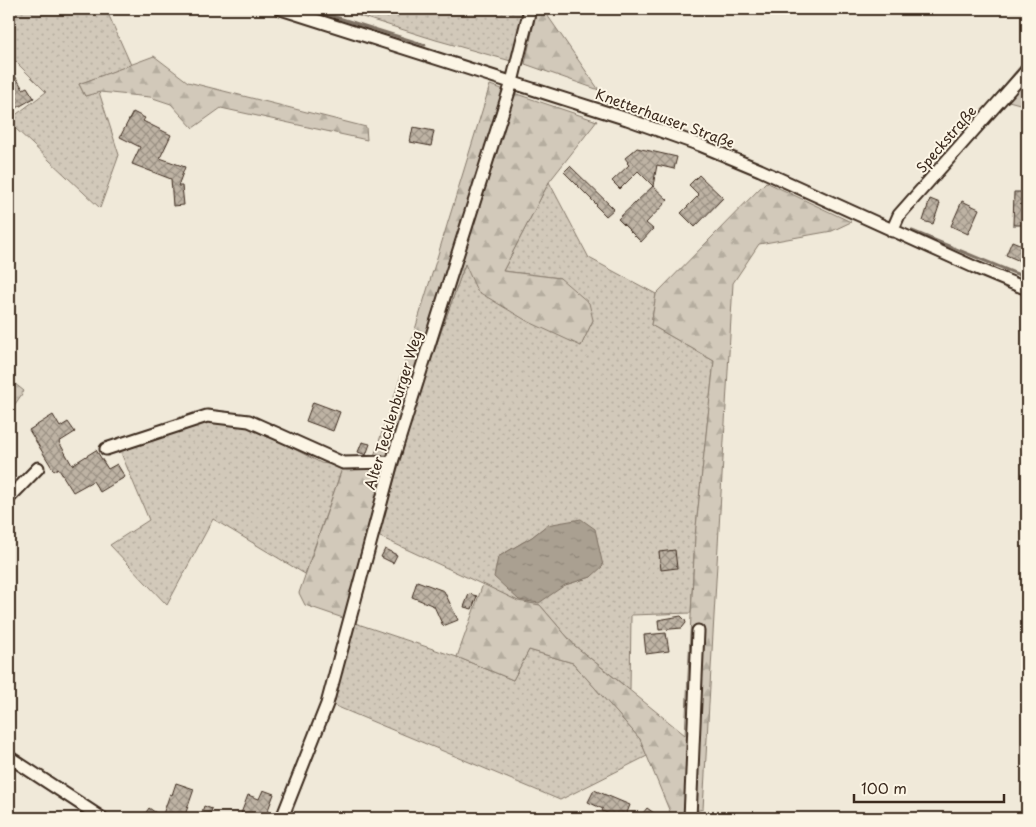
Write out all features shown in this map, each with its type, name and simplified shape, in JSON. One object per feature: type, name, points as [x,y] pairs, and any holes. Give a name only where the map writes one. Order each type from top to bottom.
[{"type":"street","name":"Knetterhauser Straße","points":[[281,9],[627,119],[700,145],[1027,289]]},
{"type":"street","name":"Alter Tecklenburger Weg","points":[[282,818],[327,704],[392,462],[512,82],[530,9]]},
{"type":"street","name":"Speckstraße","points":[[892,231],[899,215],[1027,70]]},
{"type":"street","points":[[106,449],[207,416],[249,421],[343,463],[392,462]]},
{"type":"street","points":[[9,498],[38,468]]},
{"type":"street","points":[[690,818],[698,631]]},
{"type":"street","points":[[9,757],[102,818]]},
{"type":"green space","points":[[9,9],[106,9],[131,65],[79,84],[85,96],[99,92],[119,155],[100,208],[15,128],[9,131],[9,120],[46,92],[9,55]]},
{"type":"green space","points":[[337,9],[523,9],[511,61]]},
{"type":"green space","points":[[537,9],[543,9],[599,90],[525,64]]},
{"type":"green space","points":[[154,56],[188,82],[366,127],[367,140],[221,108],[193,128],[171,104],[150,97],[100,92],[85,96],[79,84]]},
{"type":"green space","points":[[1027,58],[1027,106],[994,97]]},
{"type":"green space","points":[[490,85],[597,121],[549,182],[503,271],[560,278],[589,303],[593,320],[581,346],[527,321],[477,291],[465,264],[409,422],[346,619],[305,605],[299,593],[343,466],[373,459],[398,385]]},
{"type":"green space","points":[[549,182],[589,258],[656,294],[651,325],[714,361],[695,536],[691,613],[631,615],[630,690],[575,646],[540,605],[518,601],[378,536],[405,444],[409,422],[465,264],[581,346],[593,320],[560,278],[503,271]],"holes":[[[547,525],[591,577],[565,585],[498,557],[532,537]]]},
{"type":"green space","points":[[766,182],[851,222],[832,231],[759,244],[733,283],[703,809],[672,817],[640,739],[573,663],[529,650],[513,680],[457,657],[483,584],[518,601],[540,605],[575,646],[685,735],[695,536],[714,361],[651,325],[656,294]]},
{"type":"green space","points":[[9,379],[24,391],[9,413]]},
{"type":"green space","points":[[212,420],[239,422],[321,463],[343,466],[305,574],[213,519],[167,605],[110,545],[149,520],[119,448]]},
{"type":"green space","points":[[355,623],[457,657],[513,680],[529,650],[573,663],[640,739],[647,756],[560,800],[333,705]]},
{"type":"water","points":[[581,519],[595,529],[603,566],[591,577],[565,585],[539,603],[519,600],[494,577],[498,557],[532,537],[547,525]]},
{"type":"building","points":[[9,66],[23,89],[27,87],[34,98],[15,109],[9,99]]},
{"type":"building","points":[[133,112],[145,118],[143,121],[171,135],[160,158],[185,167],[178,186],[182,186],[184,205],[173,206],[171,179],[132,164],[140,147],[120,137]]},
{"type":"building","points":[[413,127],[434,131],[431,146],[410,142]]},
{"type":"building","points":[[637,148],[677,157],[674,169],[657,165],[653,186],[638,171],[620,189],[612,181],[629,165],[625,158]]},
{"type":"building","points":[[570,166],[614,209],[606,216],[564,172]]},
{"type":"building","points":[[699,175],[723,198],[695,227],[681,213],[699,195],[689,185]]},
{"type":"building","points":[[653,186],[668,200],[646,223],[653,229],[641,242],[618,219]]},
{"type":"building","points":[[1014,192],[1027,192],[1025,225],[1013,225]]},
{"type":"building","points":[[930,199],[940,203],[933,224],[923,221]]},
{"type":"building","points":[[962,201],[979,209],[968,234],[951,226]]},
{"type":"building","points":[[1012,241],[1027,247],[1027,264],[1006,255]]},
{"type":"building","points":[[313,402],[340,412],[333,431],[306,421]]},
{"type":"building","points":[[53,415],[60,427],[68,422],[75,432],[59,442],[72,465],[96,450],[108,469],[117,464],[125,477],[100,492],[93,481],[73,492],[58,468],[54,471],[29,430]]},
{"type":"building","points":[[362,442],[370,444],[366,455],[358,452]]},
{"type":"building","points":[[385,549],[397,555],[393,563],[381,557]]},
{"type":"building","points":[[675,550],[677,568],[661,570],[659,552]]},
{"type":"building","points":[[417,581],[444,591],[458,620],[443,626],[434,606],[412,597]]},
{"type":"building","points":[[469,594],[477,596],[472,609],[464,607]]},
{"type":"building","points":[[681,616],[686,623],[682,628],[659,630],[658,620]]},
{"type":"building","points":[[666,633],[669,651],[646,654],[644,635]]},
{"type":"building","points":[[176,783],[194,789],[184,818],[142,818],[149,808],[162,817]]},
{"type":"building","points":[[263,790],[274,794],[265,818],[244,818],[240,816],[248,795],[259,799]]},
{"type":"building","points":[[594,790],[630,805],[625,818],[605,818],[607,813],[602,811],[603,809],[588,802]]},
{"type":"building","points":[[204,806],[212,809],[209,818],[200,818]]},
{"type":"building","points":[[647,808],[661,818],[639,818]]},
{"type":"waterway","points":[[310,9],[425,45]]},
{"type":"waterway","points":[[912,231],[1027,278]]}]
